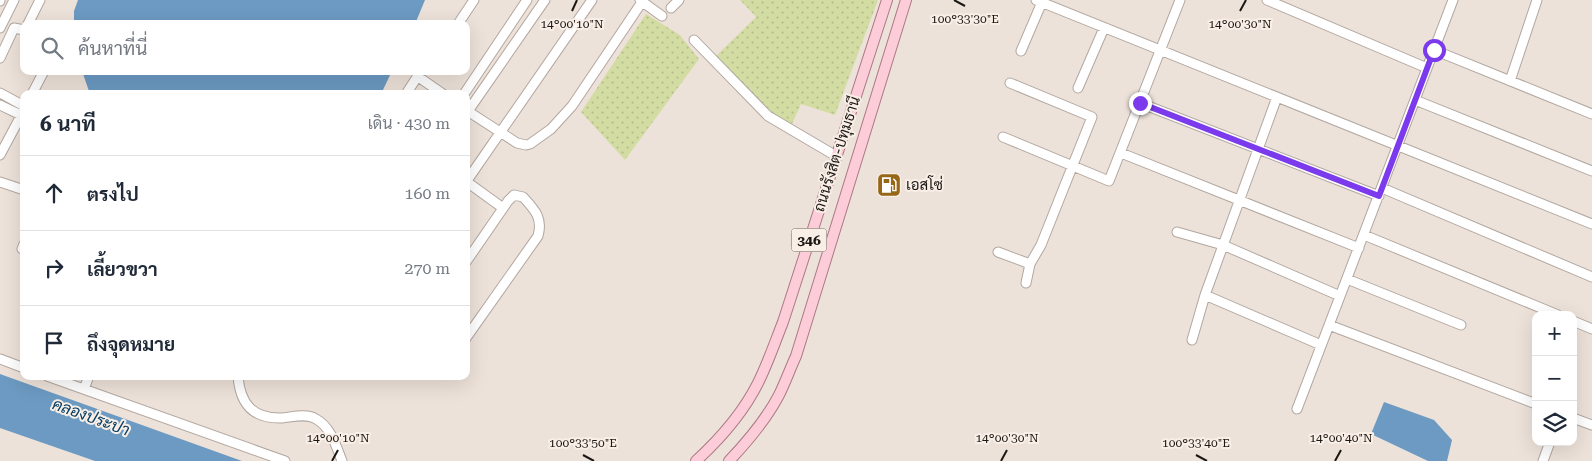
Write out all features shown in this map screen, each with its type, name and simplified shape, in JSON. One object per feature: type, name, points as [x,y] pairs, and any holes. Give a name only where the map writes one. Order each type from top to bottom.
[{"type":"main road","name":"ถนนรังสิต-ปทุมธานี","points":[[696,461],[729,427],[759,382],[783,322],[886,0]]},
{"type":"main road","name":"ถนนรังสิต-ปทุมธานี","points":[[729,461],[746,443],[772,407],[796,356],[906,0]]},
{"type":"main road","points":[[879,25],[897,31]]},
{"type":"street","points":[[0,28],[14,0]]},
{"type":"street","points":[[30,20],[40,0]]},
{"type":"street","points":[[461,20],[474,0]]},
{"type":"street","points":[[470,108],[545,0]]},
{"type":"street","points":[[470,176],[592,0]]},
{"type":"street","points":[[671,8],[679,0]]},
{"type":"street","points":[[1003,137],[1109,181],[1180,0]]},
{"type":"street","points":[[1267,0],[1427,68]]},
{"type":"street","points":[[1297,409],[1453,0]]},
{"type":"street","points":[[1510,81],[1537,0]]},
{"type":"street","points":[[467,90],[527,1],[538,10]]},
{"type":"street","points":[[470,114],[517,143],[526,145],[552,129],[572,106],[641,1],[662,16]]},
{"type":"street","points":[[1021,51],[1039,1],[1592,224]]},
{"type":"street","points":[[0,58],[14,28],[20,29]]},
{"type":"street","points":[[1078,88],[1104,28]]},
{"type":"street","points":[[694,40],[768,116],[836,156]]},
{"type":"street","points":[[1434,50],[1592,114]]},
{"type":"street","points":[[34,90],[42,75]]},
{"type":"street","points":[[409,90],[418,75]]},
{"type":"street","points":[[420,75],[438,90]]},
{"type":"street","points":[[1010,83],[1092,117],[1041,245],[1030,264],[1026,283]]},
{"type":"street","points":[[0,94],[20,109]]},
{"type":"street","points":[[1192,340],[1205,295],[1277,97]]},
{"type":"street","points":[[1415,100],[1592,171]]},
{"type":"street","points":[[1140,103],[1380,192],[1592,277]]},
{"type":"street","points":[[0,105],[20,110]]},
{"type":"street","points":[[0,155],[2,145],[20,116]]},
{"type":"street","points":[[1120,153],[1359,248]]},
{"type":"street","points":[[0,182],[20,189]]},
{"type":"street","points":[[470,185],[503,208]]},
{"type":"street","points":[[470,256],[508,201],[514,195],[523,197],[540,221],[540,227],[532,245],[470,330]]},
{"type":"street","points":[[1177,232],[1223,245],[1340,296]]},
{"type":"street","points":[[1364,235],[1548,311]]},
{"type":"street","points":[[998,252],[1030,264]]},
{"type":"street","points":[[1347,279],[1461,325]]},
{"type":"street","points":[[1205,295],[1322,345]]},
{"type":"street","points":[[1577,323],[1592,329]]},
{"type":"street","points":[[1329,325],[1532,402]]},
{"type":"street","points":[[0,359],[20,366]]},
{"type":"street","points":[[58,380],[285,461]]},
{"type":"street","points":[[84,390],[88,380]]},
{"type":"street","points":[[238,380],[239,390],[246,405],[260,415],[279,418],[315,417],[330,433],[342,461]]},
{"type":"street","points":[[1577,419],[1592,425]]},
{"type":"street","points":[[1543,461],[1549,446]]},
{"type":"green space","points":[[740,0],[878,0],[835,115],[801,104],[791,126],[763,107],[716,56],[756,17]]},
{"type":"green space","points":[[646,14],[680,35],[699,59],[625,160],[581,112]]},
{"type":"water","points":[[78,0],[425,0],[417,20],[74,20],[74,11]]},
{"type":"water","points":[[83,75],[390,75],[383,90],[89,90]]},
{"type":"water","name":"คลองประปา","points":[[0,374],[242,461],[95,461],[0,428]]},
{"type":"water","points":[[1384,402],[1434,420],[1452,440],[1447,461],[1428,461],[1371,434]]},
{"type":"place","name":"เอสโซ่","points":[[889,185]]},
{"type":"route","points":[[1140,103],[1379,196],[1434,50]]}]
